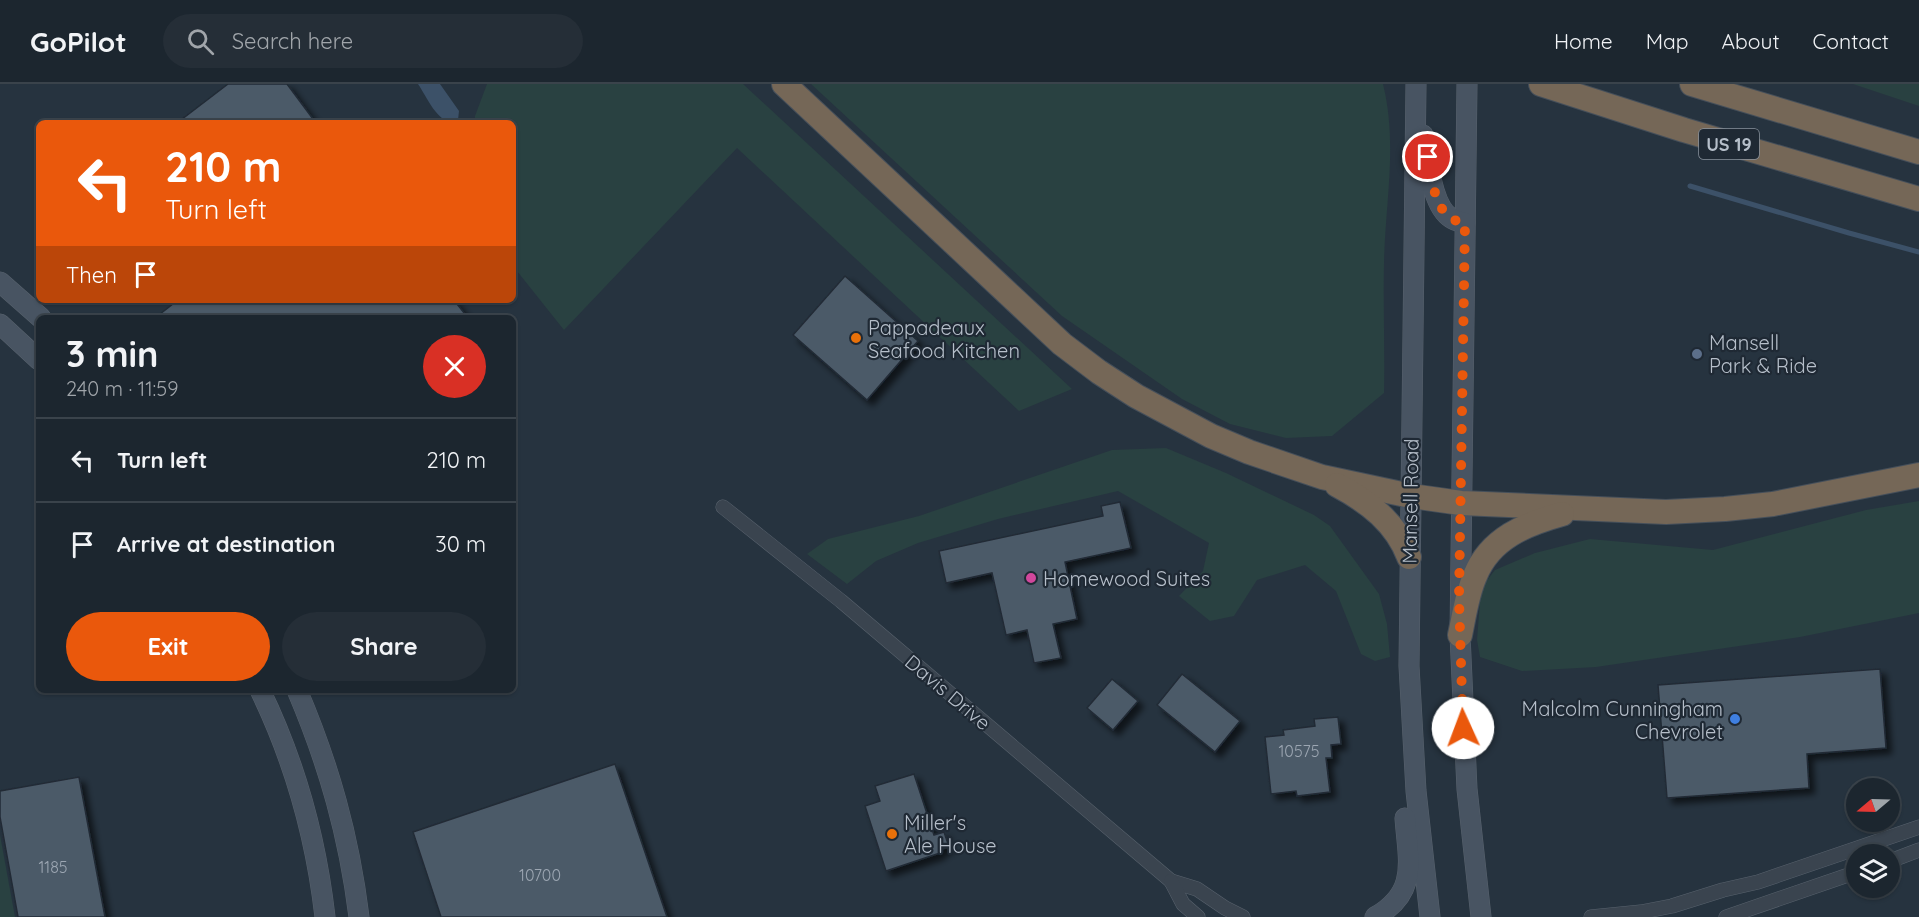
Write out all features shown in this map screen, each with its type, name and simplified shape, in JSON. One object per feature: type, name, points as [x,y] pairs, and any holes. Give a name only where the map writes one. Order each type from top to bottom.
[{"type":"highway","points":[[784,84],[1062,344],[1136,396],[1211,436],[1249,452],[1322,477],[1411,496],[1461,503],[1666,512],[1725,509],[1820,496],[1919,476]]},
{"type":"highway","name":"US 19","points":[[1541,84],[1684,130],[1919,199]]},
{"type":"highway","name":"US 19","points":[[1692,84],[1919,153]]},
{"type":"highway","points":[[1322,477],[1357,497],[1381,515],[1404,543],[1409,557]]},
{"type":"highway","points":[[1460,635],[1475,576],[1493,548],[1523,527],[1582,508]]},
{"type":"main road","points":[[1467,84],[1460,635],[1467,789],[1481,917]]},
{"type":"main road","points":[[1416,92],[1436,195],[1442,209],[1452,219],[1465,223]]},
{"type":"main road","name":"Mansell Road","points":[[1416,92],[1409,666],[1421,851],[1430,917]]},
{"type":"main road","points":[[0,282],[38,315]]},
{"type":"main road","points":[[0,324],[36,357]]},
{"type":"main road","points":[[261,693],[285,746],[306,811],[325,917]]},
{"type":"main road","points":[[298,693],[316,735],[340,812],[359,917]]},
{"type":"main road","points":[[1375,917],[1385,911],[1407,884],[1409,867],[1402,785],[1413,748]]},
{"type":"street","name":"Davis Drive","points":[[723,507],[841,602],[1171,881],[1183,904],[1198,917]]},
{"type":"street","points":[[1591,917],[1672,906],[1758,882],[1919,827]]},
{"type":"street","points":[[1900,857],[1919,850]]},
{"type":"street","points":[[1726,917],[1846,876]]},
{"type":"street","name":"Davis Drive","points":[[1171,881],[1197,889],[1243,917]]},
{"type":"green space","points":[[487,84],[743,84],[1072,389],[1019,411],[737,148],[564,330],[516,270],[516,120],[475,120]]},
{"type":"green space","points":[[811,84],[1383,84],[1390,129],[1390,174],[1384,264],[1384,393],[1332,436],[1286,438],[1230,424],[1182,399],[1062,316]]},
{"type":"green space","points":[[1853,84],[1919,84],[1919,106]]},
{"type":"green space","points":[[1166,448],[1226,473],[1314,515],[1330,526],[1379,594],[1387,624],[1390,657],[1375,661],[1361,654],[1336,591],[1305,565],[1257,580],[1234,616],[1210,621],[1179,596],[1203,571],[1209,543],[1118,491],[998,519],[918,543],[876,561],[847,584],[807,554],[828,539],[919,516],[1112,450]]},
{"type":"green space","points":[[1919,501],[1919,613],[1800,637],[1596,667],[1522,671],[1480,657],[1477,640],[1481,588],[1495,570],[1535,553],[1590,539],[1713,550],[1866,510]]},
{"type":"green space","points":[[0,835],[15,917],[0,917]]},
{"type":"water","points":[[418,84],[440,84],[459,111],[458,120],[445,120],[433,108]]},
{"type":"building","points":[[228,84],[287,84],[314,120],[181,120]]},
{"type":"building","name":"Pappadeaux Seafood Kitchen","points":[[845,276],[918,341],[867,400],[793,335]]},
{"type":"building","points":[[174,303],[456,303],[466,315],[159,315]]},
{"type":"building","name":"Homewood Suites","points":[[1120,502],[1131,548],[1065,562],[1077,619],[1053,624],[1061,658],[1034,663],[1027,630],[1006,635],[992,573],[946,583],[939,551],[1103,516],[1101,506]]},
{"type":"building","points":[[1880,669],[1886,748],[1807,754],[1809,788],[1667,798],[1658,685]]},
{"type":"building","points":[[1182,674],[1240,721],[1215,752],[1157,705]]},
{"type":"building","points":[[1112,679],[1138,701],[1113,730],[1087,708]]},
{"type":"building","points":[[1338,717],[1341,744],[1331,745],[1332,758],[1326,758],[1330,792],[1297,796],[1296,791],[1271,794],[1265,737],[1284,735],[1283,730],[1315,726],[1314,719]]},
{"type":"building","points":[[615,764],[667,917],[441,917],[413,832]]},
{"type":"building","points":[[914,774],[934,835],[944,832],[949,847],[939,850],[940,853],[886,871],[865,806],[880,801],[875,786]]},
{"type":"building","points":[[79,777],[105,917],[18,917],[0,817],[0,791]]},
{"type":"waterway","points":[[1690,186],[1919,252]]},
{"type":"place","name":"Pappadeaux Seafood Kitchen","points":[[856,338]]},
{"type":"place","name":"Mansell Park & Ride","points":[[1697,354]]},
{"type":"place","name":"Homewood Suites","points":[[1031,578]]},
{"type":"place","name":"Malcolm Cunningham Chevrolet","points":[[1735,719]]},
{"type":"place","name":"Miller's Ale House","points":[[892,834]]},
{"type":"route","points":[[1428,157],[1436,195],[1442,209],[1452,219],[1465,223],[1459,598],[1463,728]]}]
